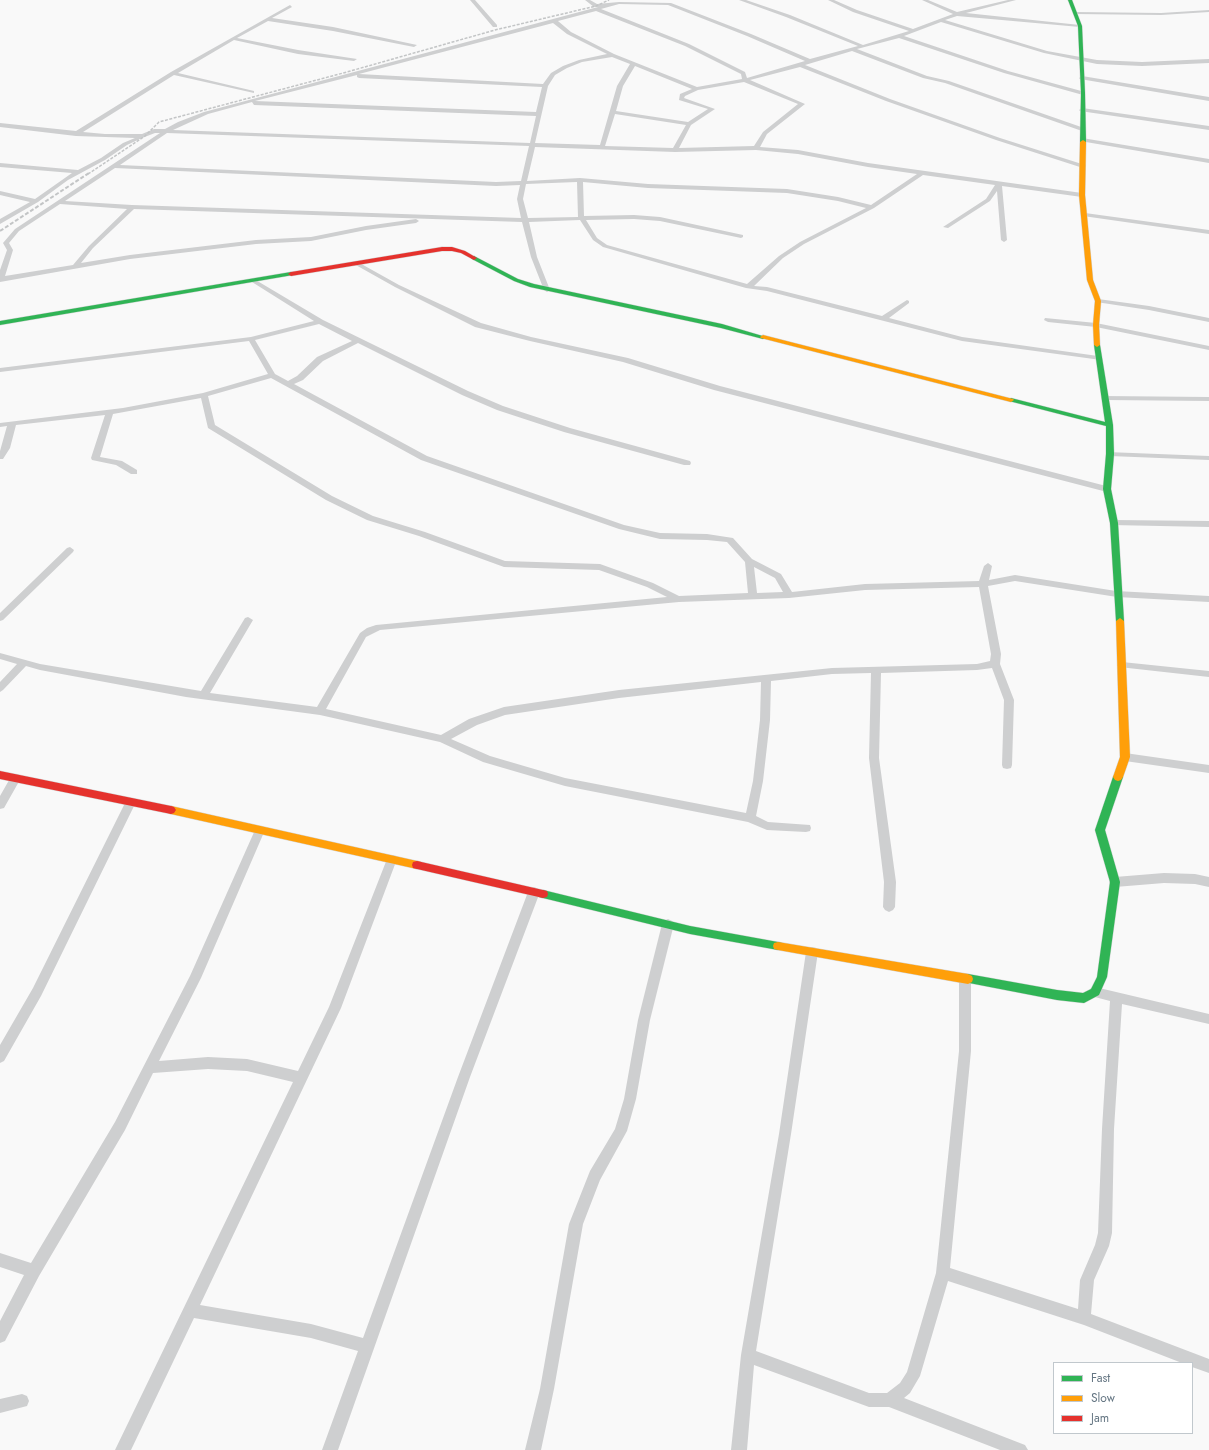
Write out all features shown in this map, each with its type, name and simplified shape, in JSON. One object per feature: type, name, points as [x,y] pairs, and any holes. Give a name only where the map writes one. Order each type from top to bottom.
[{"type":"street","points":[[472,0],[495,26]]},
{"type":"street","points":[[587,0],[596,6],[619,3],[669,4],[749,35],[810,61]]},
{"type":"street","points":[[741,0],[788,16],[862,46]]},
{"type":"street","points":[[830,0],[855,11],[912,30]]},
{"type":"street","points":[[924,0],[957,14],[1080,26]]},
{"type":"street","points":[[675,150],[689,124],[712,109],[681,99],[682,95],[697,89],[745,80],[800,65],[899,36],[957,14],[1014,0]]},
{"type":"street","points":[[0,775],[260,830],[668,924],[812,952],[1057,995],[1084,998],[1095,992],[1102,977],[1115,882],[1100,830],[1125,757],[1122,665],[1114,523],[1107,489],[1110,454],[1109,425],[1106,398],[1098,358],[1096,325],[1098,301],[1090,280],[1082,196],[1082,78],[1080,26],[1070,0]]},
{"type":"street","points":[[436,217],[360,229],[311,239],[256,242],[130,257],[0,280],[10,250],[6,243],[11,235],[58,202],[180,123],[206,113],[242,103],[554,22],[619,3]]},
{"type":"street","points":[[76,134],[174,73],[290,6]]},
{"type":"street","points":[[598,10],[687,45],[743,73],[745,80]]},
{"type":"street","points":[[1203,11],[1209,18]]},
{"type":"street","points":[[1075,14],[1160,14],[1209,11]]},
{"type":"street","points":[[268,18],[414,45]]},
{"type":"street","points":[[940,20],[1046,52],[1081,60],[1117,64],[1209,61]]},
{"type":"street","points":[[554,22],[569,33],[612,55],[697,89]]},
{"type":"street","points":[[899,36],[1006,72],[1082,93]]},
{"type":"street","points":[[234,39],[298,52],[354,59]]},
{"type":"street","points":[[852,49],[925,77],[947,82],[1082,129]]},
{"type":"street","points":[[546,290],[534,257],[520,199],[545,86],[553,74],[565,67],[581,61],[612,55]]},
{"type":"street","points":[[602,147],[620,86],[633,64]]},
{"type":"street","points":[[800,65],[888,100],[998,139],[1083,166]]},
{"type":"street","points":[[174,73],[252,92]]},
{"type":"street","points":[[348,76],[545,86]]},
{"type":"street","points":[[1082,78],[1209,99]]},
{"type":"street","points":[[745,80],[802,104],[765,133],[756,148]]},
{"type":"street","points":[[242,103],[538,114]]},
{"type":"street","points":[[1082,110],[1163,120],[1209,128]]},
{"type":"street","points":[[613,112],[689,124]]},
{"type":"street","points":[[0,131],[3,126],[76,134],[143,136]]},
{"type":"street","points":[[0,222],[36,201],[66,179],[103,159],[125,144],[154,132],[166,131],[675,150],[756,148],[798,152],[868,165],[1082,196]]},
{"type":"street","points":[[1082,140],[1152,150],[1209,161]]},
{"type":"street","points":[[0,165],[78,172]]},
{"type":"street","points":[[113,166],[496,184],[580,180],[648,186],[787,191],[838,198],[872,207]]},
{"type":"street","points":[[748,288],[781,257],[802,243],[872,207],[923,172]]},
{"type":"street","points":[[580,180],[581,217],[595,239],[606,246],[748,288],[767,289],[962,339],[1098,358]]},
{"type":"street","points":[[946,227],[988,200],[999,183]]},
{"type":"street","points":[[999,183],[1004,240]]},
{"type":"street","points":[[0,193],[36,201]]},
{"type":"street","points":[[58,202],[132,207],[525,220],[581,217],[660,218],[741,236]]},
{"type":"street","points":[[75,266],[91,247],[132,207]]},
{"type":"street","points":[[1085,215],[1209,232]]},
{"type":"street","points":[[0,323],[356,263],[442,249],[452,249],[463,252],[516,280],[546,290],[722,326],[1109,425]]},
{"type":"street","points":[[356,263],[397,286],[478,324],[530,339],[625,360],[717,388],[1107,489]]},
{"type":"street","points":[[254,281],[320,322],[465,393],[500,408],[567,430],[686,462]]},
{"type":"street","points":[[1098,301],[1149,308],[1209,320]]},
{"type":"street","points":[[883,319],[907,302]]},
{"type":"street","points":[[1048,320],[1096,325],[1209,348]]},
{"type":"street","points":[[0,370],[251,339],[320,322]]},
{"type":"street","points":[[251,339],[272,375],[424,458],[622,527],[660,536],[706,536],[730,540],[749,561],[778,576],[789,595]]},
{"type":"street","points":[[288,384],[300,378],[320,359],[357,340]]},
{"type":"street","points":[[0,425],[110,411],[204,395],[272,375]]},
{"type":"street","points":[[204,395],[211,426],[329,498],[370,518],[422,534],[504,564],[600,567],[650,585],[679,599]]},
{"type":"street","points":[[1106,398],[1209,399]]},
{"type":"street","points":[[110,411],[96,458],[119,463],[134,472]]},
{"type":"street","points":[[0,457],[6,448],[12,424]]},
{"type":"street","points":[[1110,454],[1209,458]]},
{"type":"street","points":[[1114,523],[1209,524]]},
{"type":"street","points":[[0,618],[11,605],[70,550]]},
{"type":"street","points":[[749,561],[752,597]]},
{"type":"street","points":[[988,566],[983,584],[996,654],[995,664],[1009,700],[1007,765]]},
{"type":"street","points":[[320,711],[363,635],[370,630],[379,627],[679,599],[789,595],[865,587],[983,584],[1015,578],[1118,593],[1209,599]]},
{"type":"street","points":[[204,695],[248,620]]},
{"type":"street","points":[[0,656],[40,667],[204,695],[320,711],[442,739],[487,759],[565,782],[750,818],[767,826],[806,828]]},
{"type":"street","points":[[0,688],[24,662]]},
{"type":"street","points":[[442,739],[473,722],[504,710],[619,694],[832,671],[978,667],[995,664]]},
{"type":"street","points":[[1122,665],[1209,674]]},
{"type":"street","points":[[876,669],[874,758],[890,882],[889,907]]},
{"type":"street","points":[[750,818],[758,781],[765,720],[766,677]]},
{"type":"street","points":[[1125,757],[1209,769]]},
{"type":"street","points":[[0,804],[16,778]]},
{"type":"street","points":[[0,1057],[37,992],[131,802]]},
{"type":"street","points":[[0,1336],[34,1271],[120,1126],[150,1068],[195,978],[260,830]]},
{"type":"street","points":[[123,1450],[335,1008],[392,860]]},
{"type":"street","points":[[1115,882],[1164,878],[1195,879],[1209,882]]},
{"type":"street","points":[[330,1450],[464,1077],[534,892]]},
{"type":"street","points":[[533,1450],[547,1389],[576,1224],[596,1176],[621,1131],[630,1099],[644,1020],[668,924]]},
{"type":"street","points":[[739,1450],[748,1355],[785,1134],[812,952]]},
{"type":"street","points":[[889,1400],[905,1388],[913,1376],[943,1273],[965,1051],[965,978]]},
{"type":"street","points":[[1095,992],[1209,1019]]},
{"type":"street","points":[[1084,1318],[1087,1280],[1102,1246],[1105,1233],[1108,1129],[1116,997]]},
{"type":"street","points":[[150,1068],[208,1063],[247,1065],[301,1078]]},
{"type":"street","points":[[0,1260],[34,1271]]},
{"type":"street","points":[[943,1273],[1084,1318],[1209,1366]]},
{"type":"street","points":[[190,1310],[311,1331],[367,1346]]},
{"type":"street","points":[[748,1355],[869,1400],[889,1400],[1020,1450]]},
{"type":"street","points":[[0,1406],[22,1401]]},
{"type":"railway","points":[[88,174],[145,136],[159,122],[347,72],[495,30],[596,6],[609,0]]},
{"type":"railway","points":[[0,231],[89,173]]},
{"type":"traffic: fast","points":[[1070,0],[1080,26],[1083,93],[1083,142]]},
{"type":"traffic: fast","points":[[474,258],[516,280],[532,286],[722,326],[763,337]]},
{"type":"traffic: fast","points":[[0,323],[291,274]]},
{"type":"traffic: fast","points":[[1097,345],[1109,425],[1110,454],[1107,489],[1114,523],[1120,621]]},
{"type":"traffic: fast","points":[[1011,400],[1109,425]]},
{"type":"traffic: fast","points":[[968,979],[1057,995],[1084,998],[1095,992],[1102,977],[1115,882],[1100,830],[1118,777]]},
{"type":"traffic: fast","points":[[543,894],[690,930],[778,946]]},
{"type":"traffic: slow","points":[[1083,142],[1082,195],[1090,280],[1098,301],[1096,325],[1097,345]]},
{"type":"traffic: slow","points":[[763,337],[1011,400]]},
{"type":"traffic: slow","points":[[1118,777],[1125,757],[1120,621]]},
{"type":"traffic: slow","points":[[171,810],[417,865]]},
{"type":"traffic: slow","points":[[778,946],[968,979]]},
{"type":"traffic: jam","points":[[291,274],[442,249],[452,249],[463,252],[474,258]]},
{"type":"traffic: jam","points":[[0,775],[171,810]]},
{"type":"traffic: jam","points":[[417,865],[543,894]]}]
